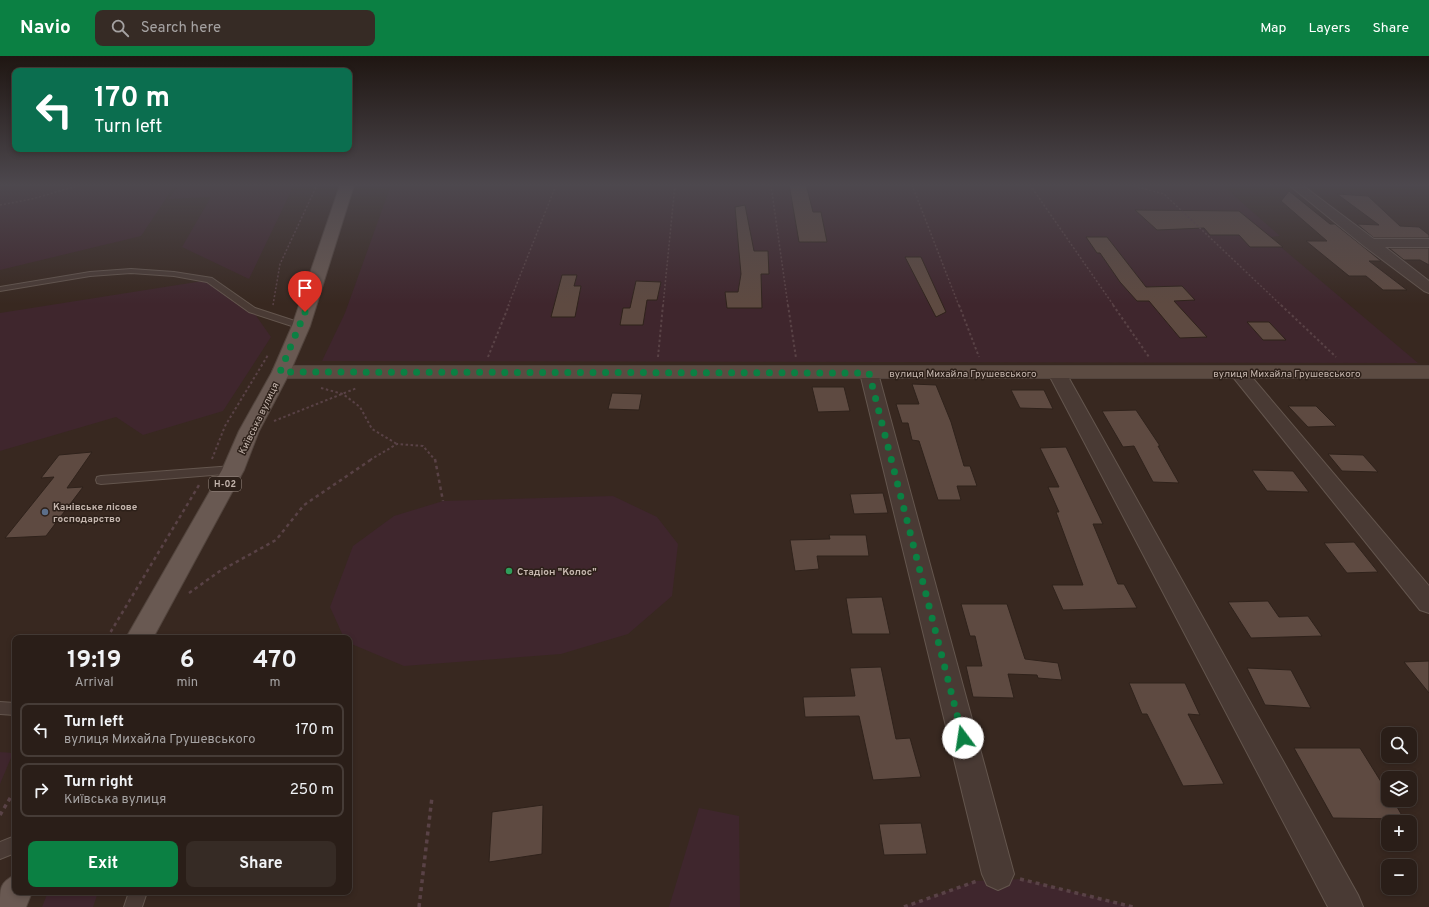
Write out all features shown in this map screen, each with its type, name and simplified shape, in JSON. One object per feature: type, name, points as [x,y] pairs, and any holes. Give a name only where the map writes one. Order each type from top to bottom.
[{"type":"main road","name":"Київська вулиця","points":[[141,635],[233,470],[249,431],[280,372],[301,326],[334,225]]},
{"type":"main road","points":[[7,907],[13,895]]},
{"type":"street","points":[[1347,225],[1429,288]]},
{"type":"street","points":[[1369,242],[1429,242]]},
{"type":"street","name":"вулиця Михайла Грушевського","points":[[280,372],[1429,372]]},
{"type":"street","points":[[869,373],[998,874]]},
{"type":"street","points":[[1057,373],[1346,907]]},
{"type":"street","points":[[1239,373],[1429,603]]},
{"type":"lane","points":[[0,289],[90,274],[131,271],[174,274],[209,280],[252,310],[301,326]]},
{"type":"lane","points":[[101,480],[233,470]]},
{"type":"lane","points":[[0,708],[12,709]]},
{"type":"lane","points":[[0,851],[12,845]]},
{"type":"lane","points":[[132,907],[137,895]]},
{"type":"path","points":[[274,311],[273,305],[280,264],[298,225]]},
{"type":"path","points":[[482,372],[540,225]]},
{"type":"path","points":[[656,372],[671,225]]},
{"type":"path","points":[[777,225],[798,373]]},
{"type":"path","points":[[928,225],[985,373]]},
{"type":"path","points":[[1058,225],[1161,373]]},
{"type":"path","points":[[1196,225],[1352,372]]},
{"type":"path","points":[[109,635],[207,472],[225,426],[271,349]]},
{"type":"path","points":[[304,372],[308,379],[320,388],[343,394],[360,408],[372,429],[397,444],[423,446],[436,461],[443,502]]},
{"type":"path","points":[[249,431],[343,394],[392,372]]},
{"type":"path","points":[[188,593],[220,571],[276,540],[304,505],[397,444]]},
{"type":"path","points":[[0,815],[12,795]]},
{"type":"path","points":[[420,907],[432,797]]},
{"type":"shaded area","points":[[0,225],[149,225],[141,236],[0,270]]},
{"type":"shaded area","points":[[195,225],[275,225],[249,279],[182,247]]},
{"type":"shaded area","points":[[377,225],[1267,225],[1280,236],[1269,237],[1418,363],[322,361],[345,313]]},
{"type":"shaded area","points":[[209,280],[252,310],[271,337],[223,411],[143,435],[116,417],[0,451],[0,313]]},
{"type":"shaded area","name":"Стадіон \"Колос\"","points":[[613,496],[657,517],[678,544],[672,596],[628,634],[561,654],[404,666],[352,644],[352,635],[343,635],[330,607],[353,546],[394,516],[443,501]]},
{"type":"shaded area","points":[[0,752],[12,753],[12,755],[0,784]]},
{"type":"shaded area","points":[[699,808],[739,816],[740,907],[669,907]]},
{"type":"shaded area","points":[[1021,879],[1133,907],[904,907],[976,881]]},
{"type":"shaded area","points":[[47,895],[97,895],[93,907],[42,907]]},
{"type":"building","points":[[737,225],[749,225],[754,251],[768,251],[769,274],[761,274],[762,308],[727,308],[725,292],[738,292],[741,274]]},
{"type":"building","points":[[796,225],[824,225],[827,242],[799,242]]},
{"type":"building","points":[[1151,225],[1256,225],[1283,247],[1250,247],[1239,235],[1210,235],[1204,228],[1157,230]]},
{"type":"building","points":[[1308,225],[1336,225],[1381,261],[1369,261],[1407,290],[1383,290],[1366,276],[1349,276],[1306,241],[1327,241]]},
{"type":"building","points":[[1358,225],[1399,225],[1419,227],[1429,235],[1429,238],[1374,238]]},
{"type":"building","points":[[1086,237],[1107,237],[1146,287],[1182,286],[1195,300],[1174,301],[1207,337],[1180,338],[1149,301],[1137,301],[1120,282],[1100,253],[1097,253]]},
{"type":"building","points":[[1389,248],[1429,248],[1429,265],[1420,260],[1404,260]]},
{"type":"building","points":[[905,257],[921,257],[946,312],[936,317]]},
{"type":"building","points":[[562,275],[577,275],[574,286],[581,286],[575,317],[551,317]]},
{"type":"building","points":[[636,281],[661,282],[657,300],[647,300],[643,325],[620,325],[623,308],[630,308]]},
{"type":"building","points":[[1247,322],[1269,322],[1286,340],[1263,340]]},
{"type":"building","points":[[912,384],[936,385],[951,422],[964,466],[970,466],[977,486],[957,486],[961,500],[938,500],[919,441],[912,440],[908,423],[902,423],[896,404],[919,404]]},
{"type":"building","points":[[812,387],[844,387],[850,411],[818,412]]},
{"type":"building","points":[[1011,390],[1044,390],[1053,409],[1020,408]]},
{"type":"building","points":[[612,393],[642,394],[639,410],[608,409]]},
{"type":"building","points":[[1288,406],[1316,406],[1336,426],[1308,427]]},
{"type":"building","points":[[1136,410],[1160,446],[1158,446],[1179,483],[1153,482],[1134,446],[1123,447],[1102,411]]},
{"type":"building","points":[[1066,447],[1103,524],[1093,524],[1118,584],[1124,584],[1137,608],[1063,610],[1052,585],[1083,585],[1056,512],[1059,512],[1048,487],[1059,487],[1040,448]]},
{"type":"building","name":"Канівське лісове господарство","points":[[92,452],[67,488],[83,487],[46,536],[5,538],[54,477],[41,478],[59,455]]},
{"type":"building","points":[[1328,454],[1363,455],[1378,472],[1342,471]]},
{"type":"building","points":[[1252,470],[1293,471],[1309,492],[1267,491]]},
{"type":"building","points":[[883,493],[888,513],[854,514],[850,494]]},
{"type":"building","points":[[829,535],[866,535],[869,556],[817,556],[819,569],[795,571],[790,540],[830,539]]},
{"type":"building","points":[[1354,542],[1378,572],[1347,573],[1324,543]]},
{"type":"building","points":[[882,597],[890,634],[852,634],[846,598]]},
{"type":"building","points":[[1268,601],[1279,617],[1308,616],[1322,636],[1251,638],[1228,602]]},
{"type":"building","points":[[961,604],[1007,604],[1025,659],[1058,663],[1062,680],[1038,678],[1037,675],[1008,674],[1014,698],[973,697],[966,666],[982,666],[975,636],[970,636]]},
{"type":"building","points":[[1429,661],[1429,693],[1404,662]]},
{"type":"building","points":[[881,667],[896,739],[910,738],[921,777],[873,780],[859,716],[805,717],[803,697],[855,696],[850,668]]},
{"type":"building","points":[[1247,668],[1291,670],[1311,708],[1265,705]]},
{"type":"building","points":[[1129,683],[1185,683],[1200,715],[1188,714],[1224,784],[1183,786],[1147,714],[1142,714]]},
{"type":"building","points":[[1294,748],[1360,748],[1381,782],[1381,807],[1397,807],[1402,815],[1381,815],[1381,819],[1333,818]]},
{"type":"building","points":[[543,805],[542,854],[489,862],[492,812]]},
{"type":"building","points":[[921,823],[927,854],[884,855],[879,824]]},
{"type":"place","name":"Канівське лісове господарство","points":[[45,512]]},
{"type":"place","name":"Стадіон \"Колос\"","points":[[509,571]]},
{"type":"route","points":[[305,312],[301,326],[280,372],[869,373],[963,738]]}]
